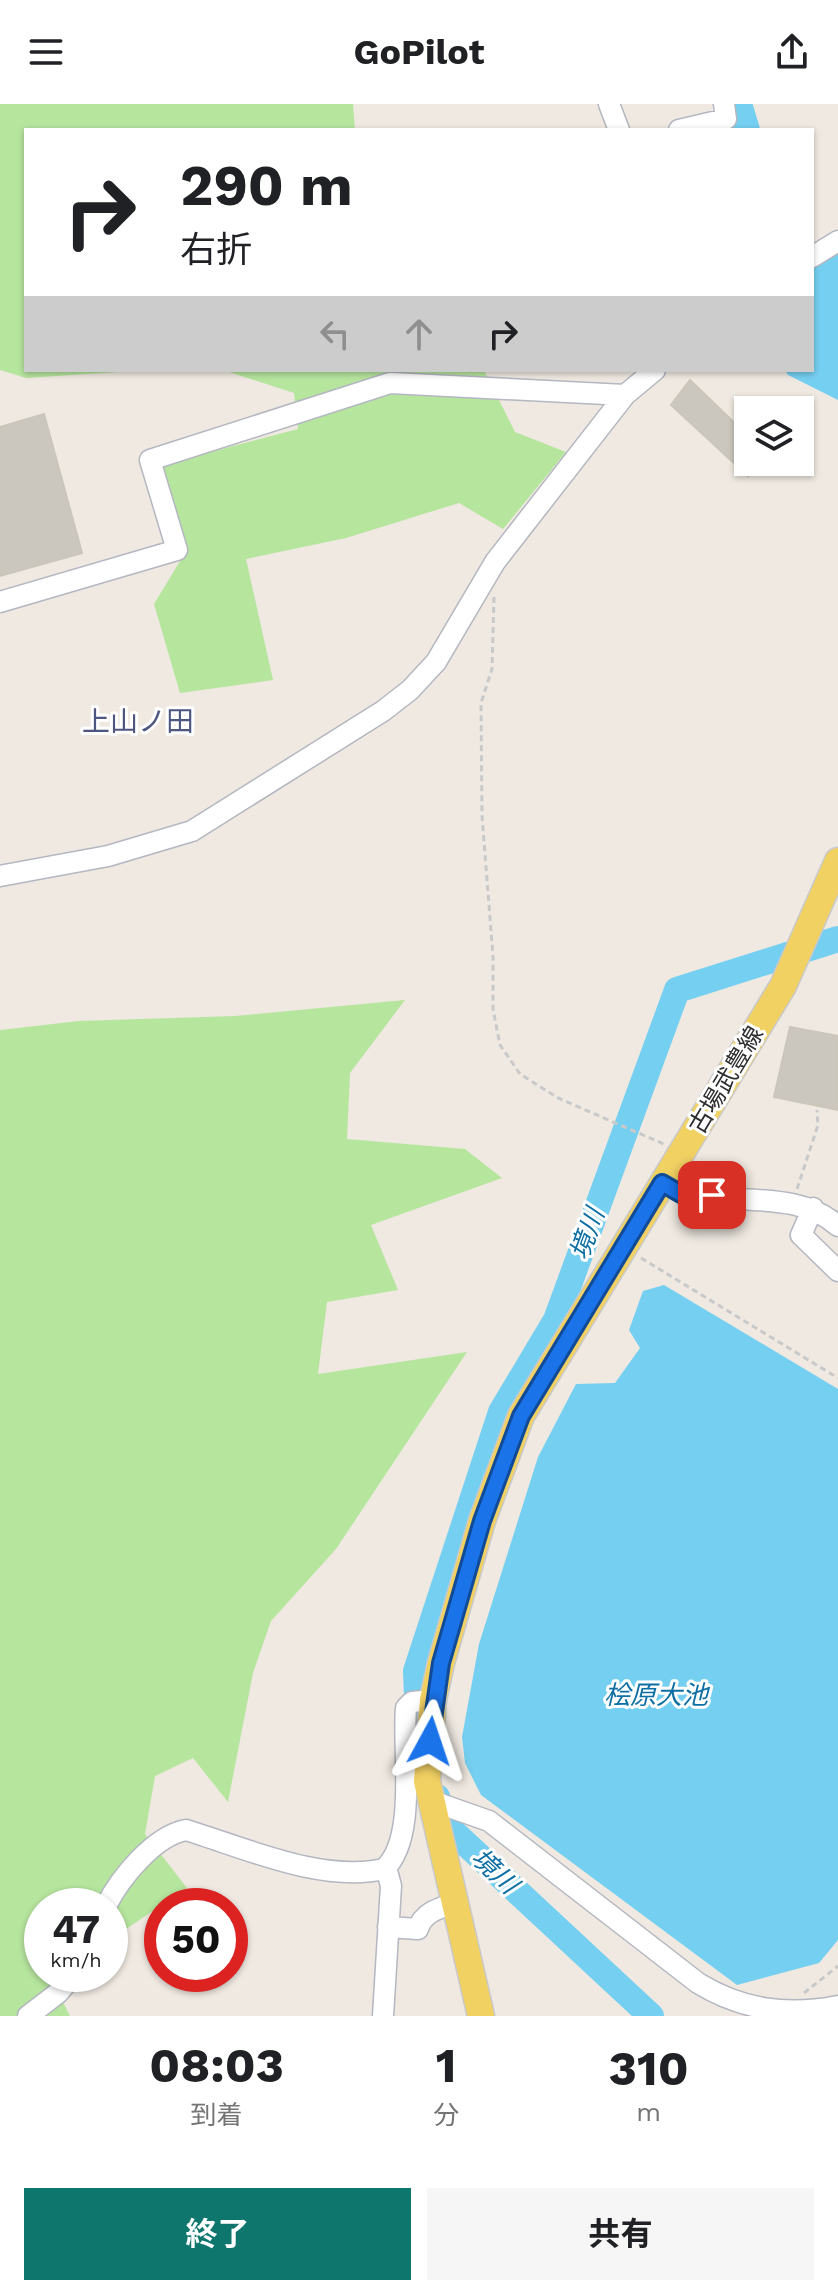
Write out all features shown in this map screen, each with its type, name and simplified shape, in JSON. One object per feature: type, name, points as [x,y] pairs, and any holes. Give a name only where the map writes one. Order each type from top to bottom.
[{"type":"main road","name":"古場武豊線","points":[[481,2016],[427,1781],[433,1700],[482,1521],[521,1416],[783,986],[838,861]]},
{"type":"street","points":[[609,104],[618,128]]},
{"type":"street","points":[[688,128],[726,119],[724,104]]},
{"type":"street","points":[[814,256],[838,241]]},
{"type":"street","points":[[0,876],[149,846],[192,831],[383,711],[436,662],[495,562],[625,395],[646,373]]},
{"type":"street","points":[[0,602],[177,550],[150,460],[165,455],[390,383],[625,395]]},
{"type":"street","points":[[662,1183],[681,1194],[813,1208],[838,1226]]},
{"type":"street","points":[[813,1208],[801,1235],[838,1271]]},
{"type":"street","points":[[383,2016],[391,1886],[386,1867],[396,1848],[408,1790],[406,1708],[412,1702],[433,1700]]},
{"type":"street","points":[[432,1801],[489,1821],[705,1988],[743,2007],[775,2013],[815,2011],[838,2006]]},
{"type":"street","points":[[121,1888],[153,1849],[176,1832],[186,1830],[287,1862],[366,1873],[386,1867]]},
{"type":"street","points":[[388,1927],[418,1929],[420,1921],[431,1912],[455,1903]]},
{"type":"street","points":[[28,2016],[59,1992]]},
{"type":"path","points":[[494,592],[492,669],[481,703],[482,816],[493,956],[493,1009],[500,1045],[520,1074],[558,1098],[683,1151]]},
{"type":"path","points":[[792,1204],[818,1125],[817,1110]]},
{"type":"path","points":[[630,1252],[838,1378]]},
{"type":"path","points":[[775,2013],[838,1966]]},
{"type":"green space","points":[[0,104],[353,104],[355,128],[24,128],[24,372],[119,372],[26,378],[0,370]]},
{"type":"green space","points":[[229,372],[485,372],[515,432],[566,452],[503,529],[459,503],[346,538],[246,559],[273,680],[180,693],[154,604],[185,553],[161,465],[298,429],[294,393]]},
{"type":"green space","points":[[405,1000],[350,1073],[347,1139],[465,1149],[502,1178],[371,1225],[398,1290],[327,1302],[318,1374],[467,1352],[336,1549],[271,1621],[253,1673],[228,1802],[193,1758],[155,1776],[145,1834],[187,1888],[144,1888],[144,1917],[128,1928],[128,1888],[24,1888],[24,1992],[66,1992],[63,2002],[70,2016],[0,2016],[0,1030],[79,1021],[235,1016]]},
{"type":"water","points":[[838,251],[838,400],[786,372],[814,372],[814,267]]},
{"type":"water","name":"桧原大池","points":[[664,1285],[838,1389],[838,1940],[819,1963],[737,1985],[481,1795],[465,1763],[462,1737],[479,1644],[538,1457],[576,1384],[615,1383],[640,1348],[629,1330],[643,1291]]},
{"type":"building","points":[[690,380],[734,422],[734,463],[671,405]]},
{"type":"building","points":[[44,414],[82,553],[0,576],[0,427]]},
{"type":"building","points":[[790,1027],[838,1036],[838,1110],[774,1097]]},
{"type":"waterway","points":[[739,104],[746,128]]},
{"type":"waterway","name":"境川","points":[[425,1756],[418,1721],[416,1671],[501,1412],[556,1320],[677,990],[838,939]]},
{"type":"waterway","name":"境川","points":[[437,1797],[450,1829],[651,2016]]},
{"type":"district","name":"上山ノ田","points":[[138,721]]},
{"type":"route","points":[[430,1741],[433,1700],[441,1663],[482,1521],[521,1416],[662,1183],[681,1194],[712,1195]]}]
